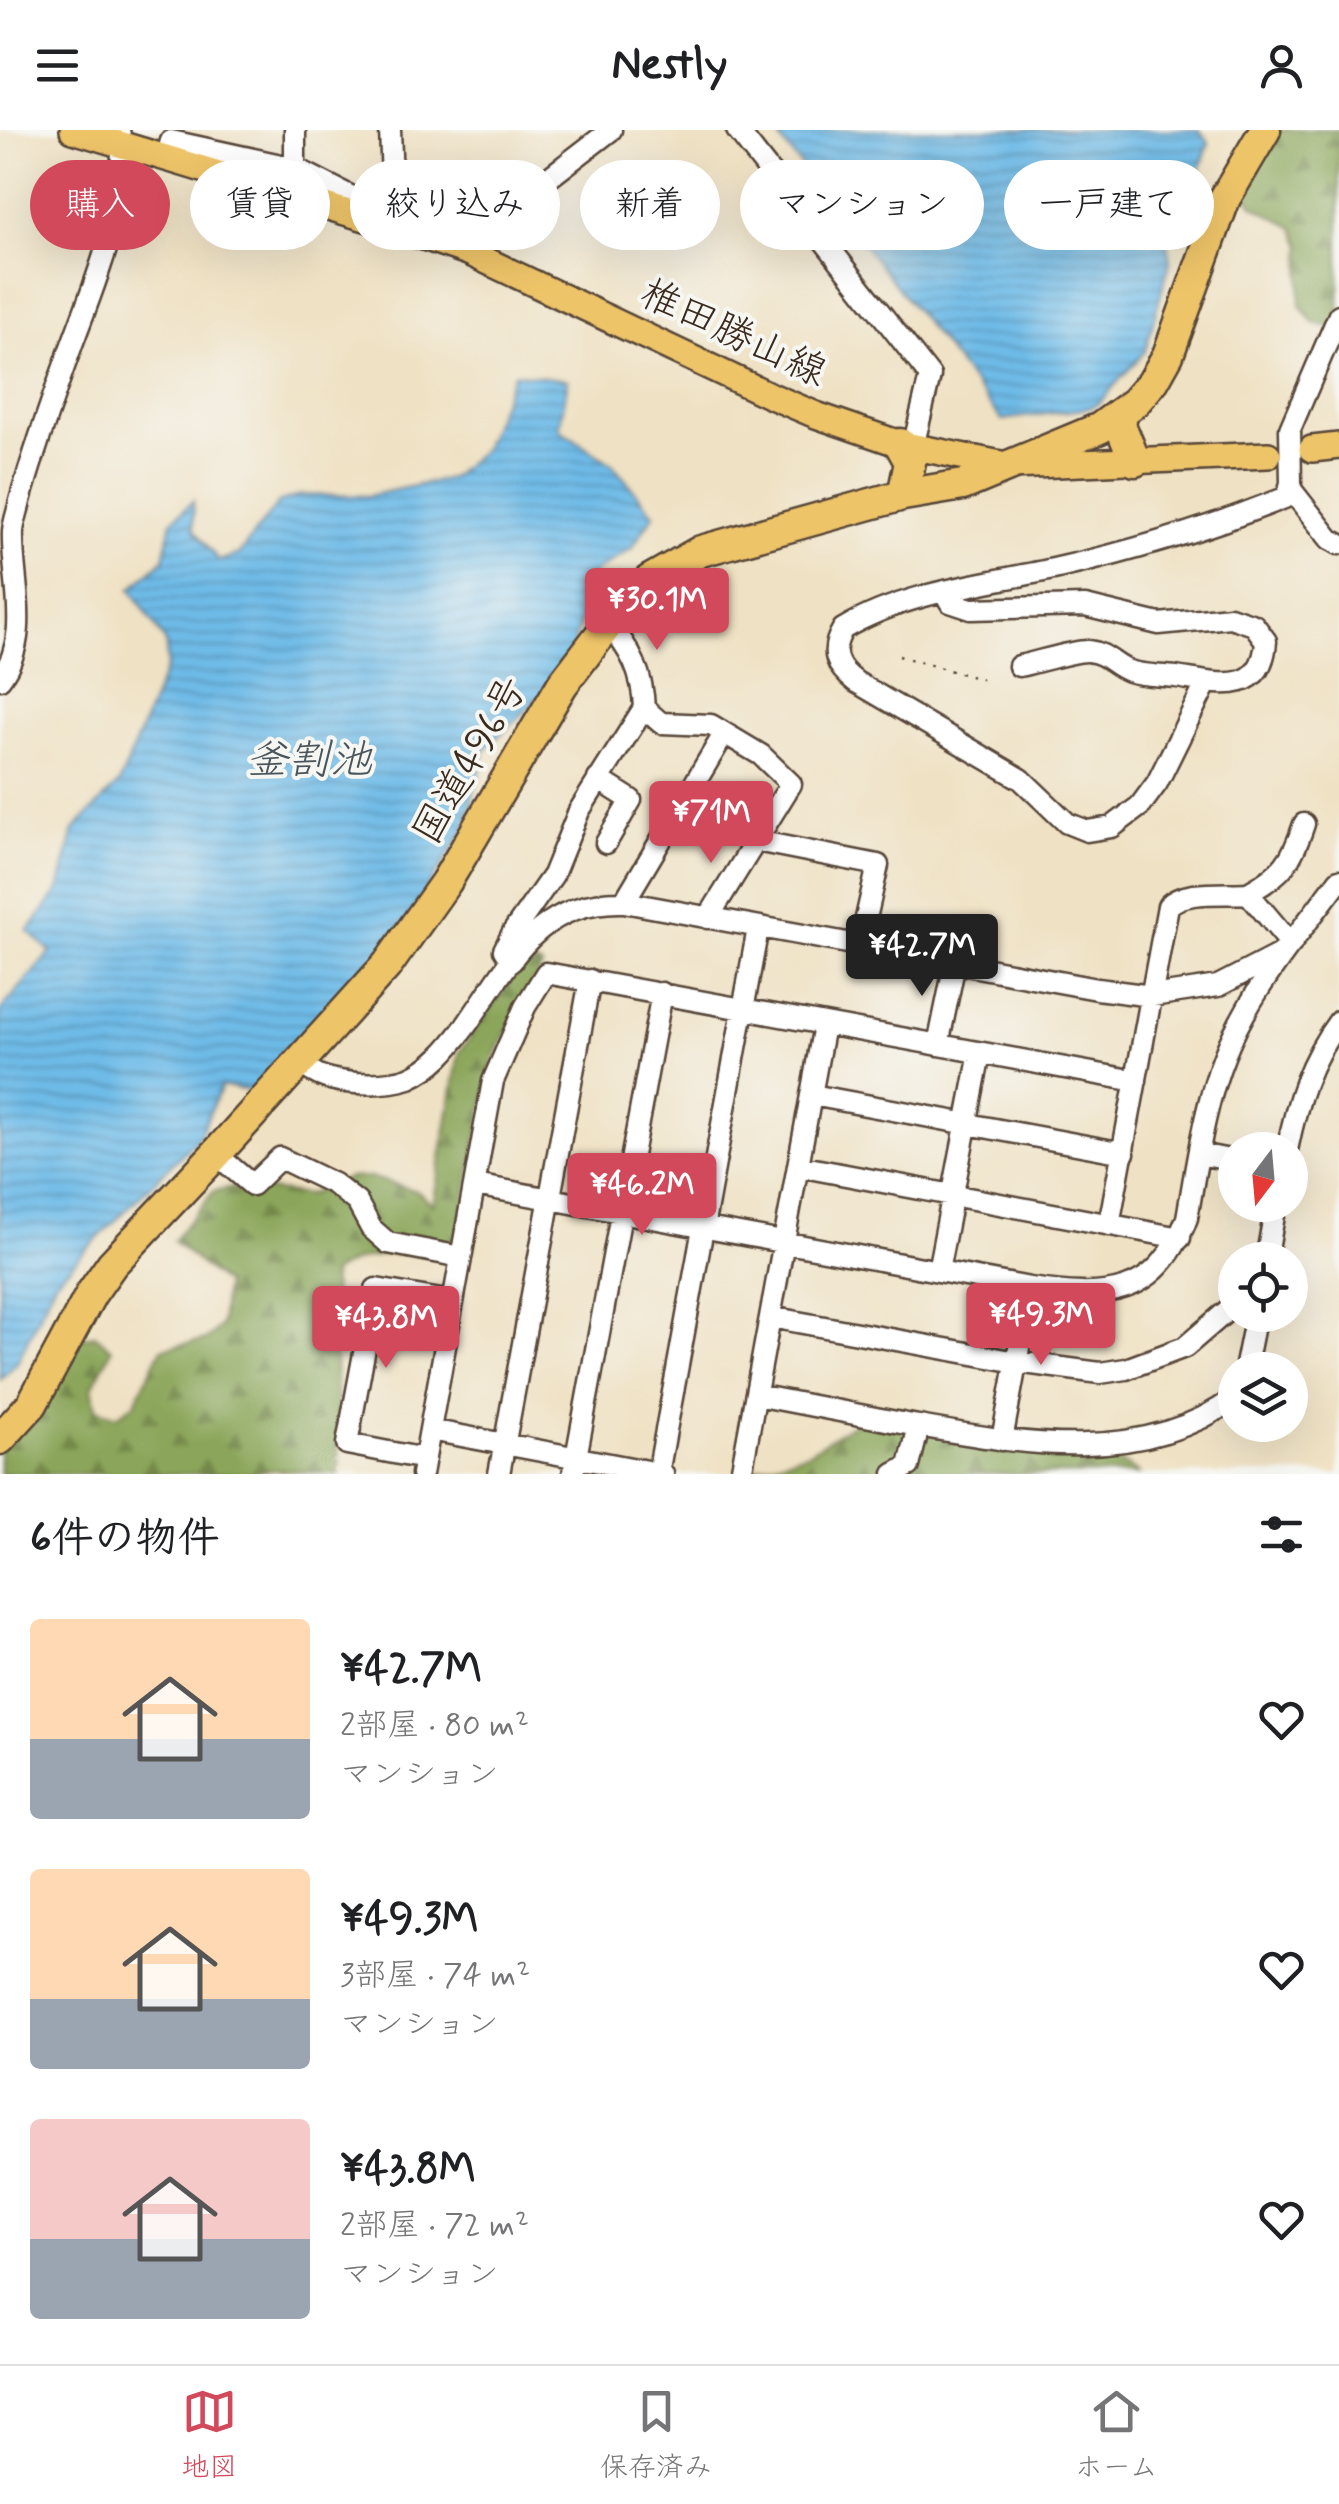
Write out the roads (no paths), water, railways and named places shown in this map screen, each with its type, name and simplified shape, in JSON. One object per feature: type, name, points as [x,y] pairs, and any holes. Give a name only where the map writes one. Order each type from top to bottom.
[{"type":"highway","name":"国道496号","points":[[0,1439],[32,1404],[91,1294],[112,1264],[388,964],[446,882],[562,684],[607,622],[650,580],[701,551],[903,495],[963,485],[1100,428],[1122,413],[1154,380],[1168,355],[1226,198],[1265,130]]},
{"type":"highway","points":[[1122,413],[1120,426],[1135,461]]},
{"type":"highway","points":[[903,495],[910,462],[906,446]]},
{"type":"main road","name":"椎田勝山線","points":[[72,130],[169,143],[348,213]]},
{"type":"main road","name":"椎田勝山線","points":[[462,250],[769,394],[906,446],[1011,466],[1268,455]]},
{"type":"main road","points":[[1312,449],[1339,446]]},
{"type":"street","points":[[295,130],[295,160]]},
{"type":"street","points":[[390,130],[391,160]]},
{"type":"street","points":[[468,252],[477,233],[612,130]]},
{"type":"street","points":[[737,130],[930,376],[906,446]]},
{"type":"street","points":[[0,679],[9,667],[19,607],[7,531],[100,266],[122,180],[121,138]]},
{"type":"street","points":[[169,143],[255,160]]},
{"type":"street","points":[[330,186],[350,196],[348,213]]},
{"type":"street","points":[[1206,684],[1157,783],[1140,806],[1112,827],[1087,831],[1067,823],[1021,779],[856,682],[836,662],[837,639],[844,629],[899,603],[1134,548],[1287,497],[1290,429],[1339,315]]},
{"type":"street","points":[[1290,488],[1339,544]]},
{"type":"street","points":[[944,594],[950,602],[971,609],[1085,606],[1159,624],[1244,619],[1262,630],[1266,641],[1261,668],[1253,676],[1229,684],[1130,672],[1104,654],[1088,651],[1019,666]]},
{"type":"street","points":[[512,961],[504,950],[513,932],[553,875],[579,811],[644,709],[643,681],[607,622]]},
{"type":"street","points":[[644,709],[661,724],[711,725],[760,755],[791,784],[708,918]]},
{"type":"street","points":[[624,902],[724,734]]},
{"type":"street","points":[[598,779],[632,800],[606,842]]},
{"type":"street","points":[[1109,1224],[1168,906],[1174,900],[1189,897],[1248,893],[1270,881],[1293,858],[1304,824]]},
{"type":"street","points":[[756,841],[878,866],[860,945]]},
{"type":"street","points":[[475,1184],[1030,1288],[1076,1295],[1118,1290],[1153,1272],[1180,1238],[1211,1096],[1243,1016],[1287,948],[1339,880]]},
{"type":"street","points":[[1248,893],[1287,948]]},
{"type":"street","points":[[300,1062],[311,1073],[335,1080],[382,1084],[408,1078],[446,1053],[534,932],[557,915],[588,903],[624,902],[1152,996],[1218,986],[1287,948]]},
{"type":"street","points":[[430,1430],[504,1444],[575,1466],[660,1474],[758,928]]},
{"type":"street","points":[[938,1045],[955,963]]},
{"type":"street","points":[[453,1302],[376,1289],[347,1444],[424,1467],[493,1080],[525,1007],[546,973],[1136,1081]]},
{"type":"street","points":[[499,1474],[590,980]]},
{"type":"street","points":[[1218,986],[1243,1016]]},
{"type":"street","points":[[575,1466],[662,993]]},
{"type":"street","points":[[1291,1132],[1302,1086],[1320,1048],[1339,1021]]},
{"type":"street","points":[[741,1474],[824,1025]]},
{"type":"street","points":[[938,1270],[980,1053]]},
{"type":"street","points":[[812,1095],[1124,1153]]},
{"type":"street","points":[[216,1154],[252,1186],[280,1158],[334,1184],[357,1202],[371,1228],[388,1244],[462,1257]]},
{"type":"street","points":[[1199,1154],[1218,1157]]},
{"type":"street","points":[[798,1166],[1180,1238]]},
{"type":"street","points":[[1002,1440],[1030,1288]]},
{"type":"street","points":[[770,1318],[1100,1373],[1126,1369],[1185,1347],[1218,1319]]},
{"type":"street","points":[[756,1396],[1002,1440],[1084,1444],[1138,1439],[1190,1424],[1218,1408]]},
{"type":"street","points":[[894,1474],[910,1466],[919,1426]]},
{"type":"water","points":[[773,130],[1199,130],[1209,142],[1203,160],[1004,160],[1004,250],[1168,250],[1170,262],[1145,351],[1099,403],[1089,408],[1002,420],[868,250],[984,250],[984,160],[797,160]]},
{"type":"water","name":"釜割池","points":[[514,373],[568,380],[559,429],[613,465],[654,514],[632,548],[595,572],[571,654],[548,690],[485,749],[465,830],[387,950],[254,1091],[221,1086],[199,1137],[55,1281],[17,1363],[0,1380],[0,1011],[51,952],[28,931],[59,890],[74,830],[120,782],[167,665],[166,643],[131,589],[164,559],[172,521],[193,501],[194,529],[219,561],[239,554],[278,503],[301,495],[368,496],[451,478],[483,449]]}]
